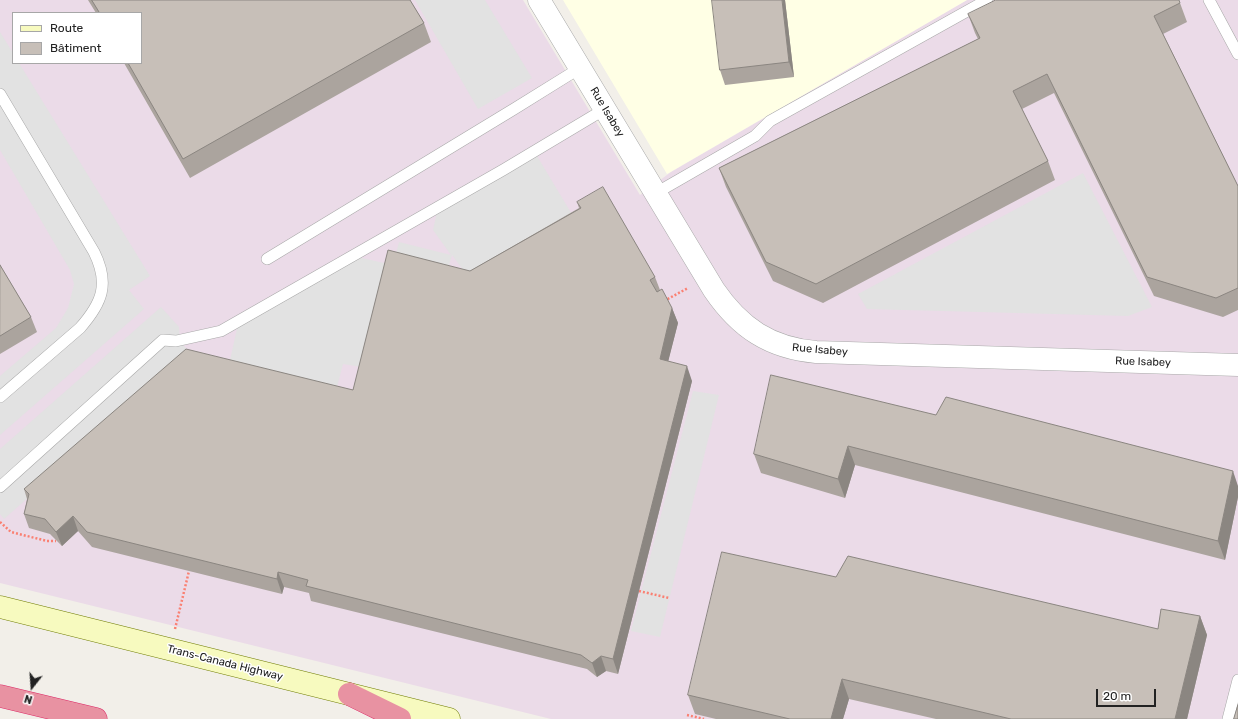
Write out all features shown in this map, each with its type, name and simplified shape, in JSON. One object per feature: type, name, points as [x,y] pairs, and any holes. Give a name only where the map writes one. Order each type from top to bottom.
[{"type":"highway","points":[[349,694],[400,719]]},
{"type":"highway","points":[[0,696],[96,719]]},
{"type":"main road","name":"Trans-Canada Highway","points":[[0,607],[449,719]]},
{"type":"street","name":"Rue Isabey","points":[[539,0],[714,290],[731,312],[758,335],[789,348],[824,352],[1238,365]]},
{"type":"lane","points":[[656,193],[755,136],[770,121],[986,0]]},
{"type":"lane","points":[[1209,0],[1238,54]]},
{"type":"lane","points":[[267,259],[580,68]]},
{"type":"lane","points":[[0,94],[94,252],[100,268],[102,285],[100,301],[80,328],[0,397]]},
{"type":"lane","points":[[0,487],[163,340],[176,342],[220,331],[503,170],[605,109]]},
{"type":"lane","points":[[1228,719],[1238,680]]},
{"type":"path","points":[[660,303],[689,287]]},
{"type":"path","points":[[0,522],[11,532],[47,541],[56,541]]},
{"type":"path","points":[[174,632],[189,571]]},
{"type":"path","points":[[639,591],[669,598]]},
{"type":"path","points":[[687,715],[704,719]]},
{"type":"shaded area","points":[[0,0],[523,0],[640,195],[671,172],[967,0],[1238,0],[1238,719],[551,719],[0,583]]},
{"type":"shaded area","points":[[415,0],[485,0],[532,78],[478,109]]},
{"type":"shaded area","points":[[563,0],[967,0],[667,174]]},
{"type":"shaded area","points":[[0,32],[12,51],[12,64],[20,64],[150,276],[129,290],[144,309],[0,435],[0,376],[56,328],[68,308],[74,284],[70,270],[0,150]]},
{"type":"shaded area","points":[[534,151],[579,226],[475,286],[452,255],[445,279],[367,368],[343,364],[334,399],[227,373],[239,320],[353,256],[393,265],[399,242],[451,255],[433,230],[438,207]]},
{"type":"shaded area","points":[[1083,173],[1152,307],[1128,316],[867,309],[858,294]]},
{"type":"shaded area","points":[[161,307],[179,327],[180,341],[191,354],[4,519],[0,514],[0,449]]},
{"type":"shaded area","points":[[693,391],[719,395],[660,637],[631,631]]},
{"type":"building","points":[[92,0],[410,0],[424,23],[183,159],[129,64],[142,64],[142,12],[99,12]]},
{"type":"building","points":[[712,0],[782,0],[789,62],[720,70]]},
{"type":"building","points":[[996,0],[1179,0],[1180,3],[1154,16],[1238,186],[1238,288],[1216,298],[1147,277],[1047,74],[1013,91],[1048,161],[816,284],[766,262],[719,168],[980,38],[968,14]]},
{"type":"building","points":[[603,187],[655,277],[650,280],[657,292],[662,289],[672,308],[660,359],[687,366],[613,659],[601,656],[592,663],[581,655],[306,586],[308,580],[278,572],[277,579],[87,532],[73,516],[56,532],[45,519],[24,514],[29,494],[24,489],[186,349],[353,390],[388,250],[470,271],[581,208],[577,202]]},
{"type":"building","points":[[0,265],[31,317],[0,336]]},
{"type":"building","points":[[771,375],[936,415],[946,397],[1233,471],[1218,541],[848,446],[838,479],[754,454]]},
{"type":"building","points":[[722,552],[836,577],[848,556],[1158,629],[1161,609],[1200,616],[1175,719],[1011,719],[842,679],[831,719],[790,719],[688,695]]},
{"type":"building","points":[[1238,705],[1238,719],[1234,719]]}]
